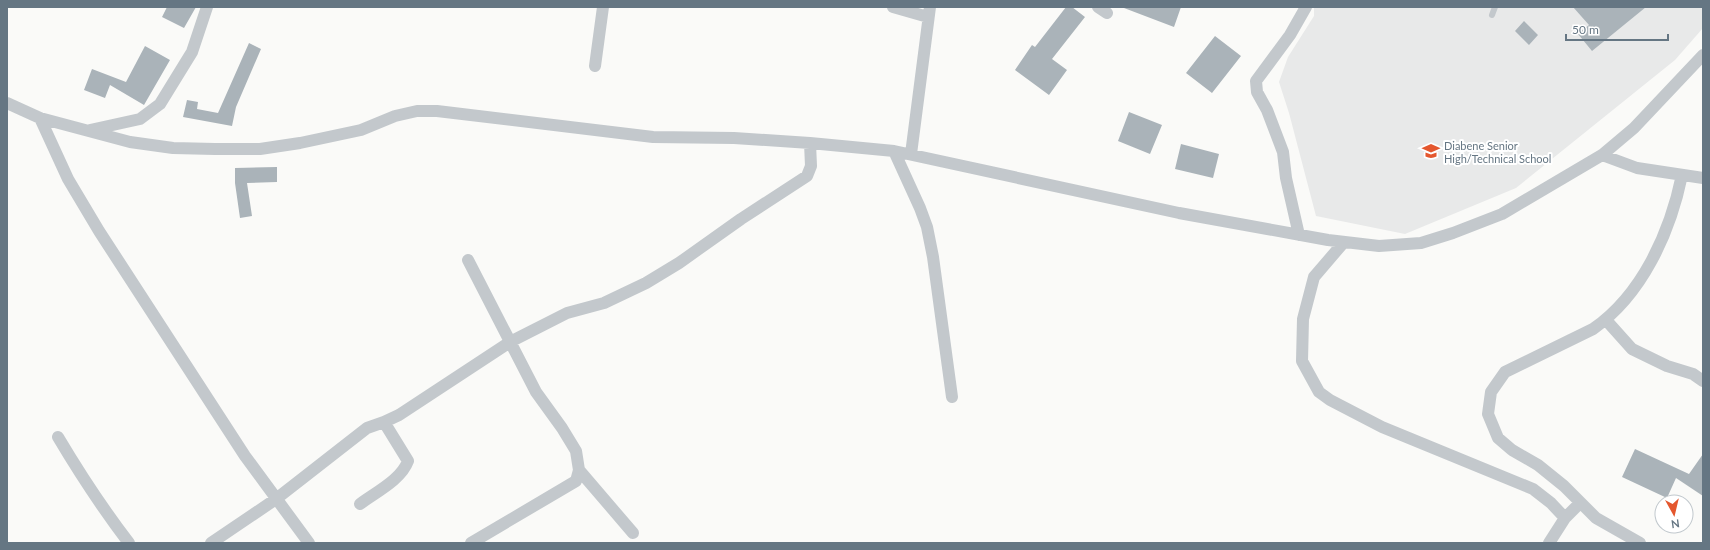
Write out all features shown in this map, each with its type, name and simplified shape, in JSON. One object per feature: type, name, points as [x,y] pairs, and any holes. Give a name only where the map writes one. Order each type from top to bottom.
[{"type":"street","points":[[86,131],[140,119],[160,104],[192,52],[207,7]]},
{"type":"street","points":[[595,66],[603,7]]},
{"type":"street","points":[[893,7],[929,12],[911,154]]},
{"type":"street","points":[[1299,235],[1286,178],[1283,152],[1267,110],[1257,92],[1256,81],[1290,35],[1306,7]]},
{"type":"street","points":[[7,103],[40,118],[86,131],[130,142],[173,148],[260,149],[300,144],[361,130],[395,116],[417,111],[437,111],[654,137],[734,138],[894,151],[1101,198],[1299,235],[1379,246],[1421,243],[1453,233],[1502,214],[1602,155],[1634,128],[1703,55]]},
{"type":"street","points":[[40,118],[68,179],[99,231],[245,456],[309,543]]},
{"type":"street","points":[[211,543],[276,498],[367,428],[399,415],[510,342],[567,313],[604,303],[646,283],[679,263],[741,219],[807,176],[811,166],[810,143]]},
{"type":"street","points":[[894,151],[927,227],[933,257],[952,397]]},
{"type":"street","points":[[1602,155],[1637,168],[1703,178]]},
{"type":"street","points":[[1640,543],[1596,518],[1564,486],[1538,465],[1512,450],[1498,438],[1488,414],[1491,392],[1505,372],[1593,329],[1606,320],[1639,283],[1671,218],[1682,176]]},
{"type":"street","points":[[1344,242],[1314,277],[1303,319],[1302,361],[1319,392],[1330,400],[1382,427],[1533,489],[1551,503],[1565,518]]},
{"type":"street","points":[[468,260],[536,392],[562,428],[576,451],[579,470],[576,480],[472,543]]},
{"type":"street","points":[[1606,320],[1632,349],[1667,366],[1693,374],[1703,381]]},
{"type":"street","points":[[360,504],[392,481],[405,467],[408,461],[384,422]]},
{"type":"street","points":[[58,437],[87,485],[129,543]]},
{"type":"street","points":[[579,470],[633,533]]},
{"type":"street","points":[[1549,543],[1565,518],[1580,503]]},
{"type":"lane","points":[[1492,15],[1495,7]]},
{"type":"shaded area","name":"Diabene Senior High/Technical School","points":[[1314,7],[1703,7],[1703,28],[1675,60],[1516,188],[1405,234],[1316,216],[1289,113],[1279,82],[1288,57],[1314,16]]},
{"type":"building","points":[[167,7],[196,7],[184,28],[162,17]]},
{"type":"building","points":[[1066,7],[1072,7],[1085,17],[1052,59],[1067,70],[1049,95],[1015,70],[1032,45],[1035,47]]},
{"type":"building","points":[[1124,7],[1181,7],[1174,27]]},
{"type":"building","points":[[1573,7],[1646,7],[1592,51],[1578,34],[1589,25]]},
{"type":"building","points":[[1524,21],[1538,35],[1529,45],[1515,31]]},
{"type":"building","points":[[1215,36],[1241,56],[1212,93],[1186,73]]},
{"type":"building","points":[[249,43],[261,49],[236,107],[232,126],[183,117],[187,100],[198,102],[197,109],[218,113]]},
{"type":"building","points":[[145,46],[170,60],[144,105],[110,85],[105,98],[84,90],[92,69],[126,82]]},
{"type":"building","points":[[1129,112],[1162,125],[1150,154],[1118,141]]},
{"type":"building","points":[[1181,144],[1219,154],[1213,178],[1175,169]]},
{"type":"building","points":[[277,167],[277,182],[247,183],[252,216],[240,218],[235,183],[235,168]]},
{"type":"building","points":[[1635,449],[1689,474],[1703,454],[1703,496],[1676,478],[1669,494],[1658,494],[1622,477]]},
{"type":"place","name":"Diabene Senior High/Technical School","points":[[1431,151]]}]
